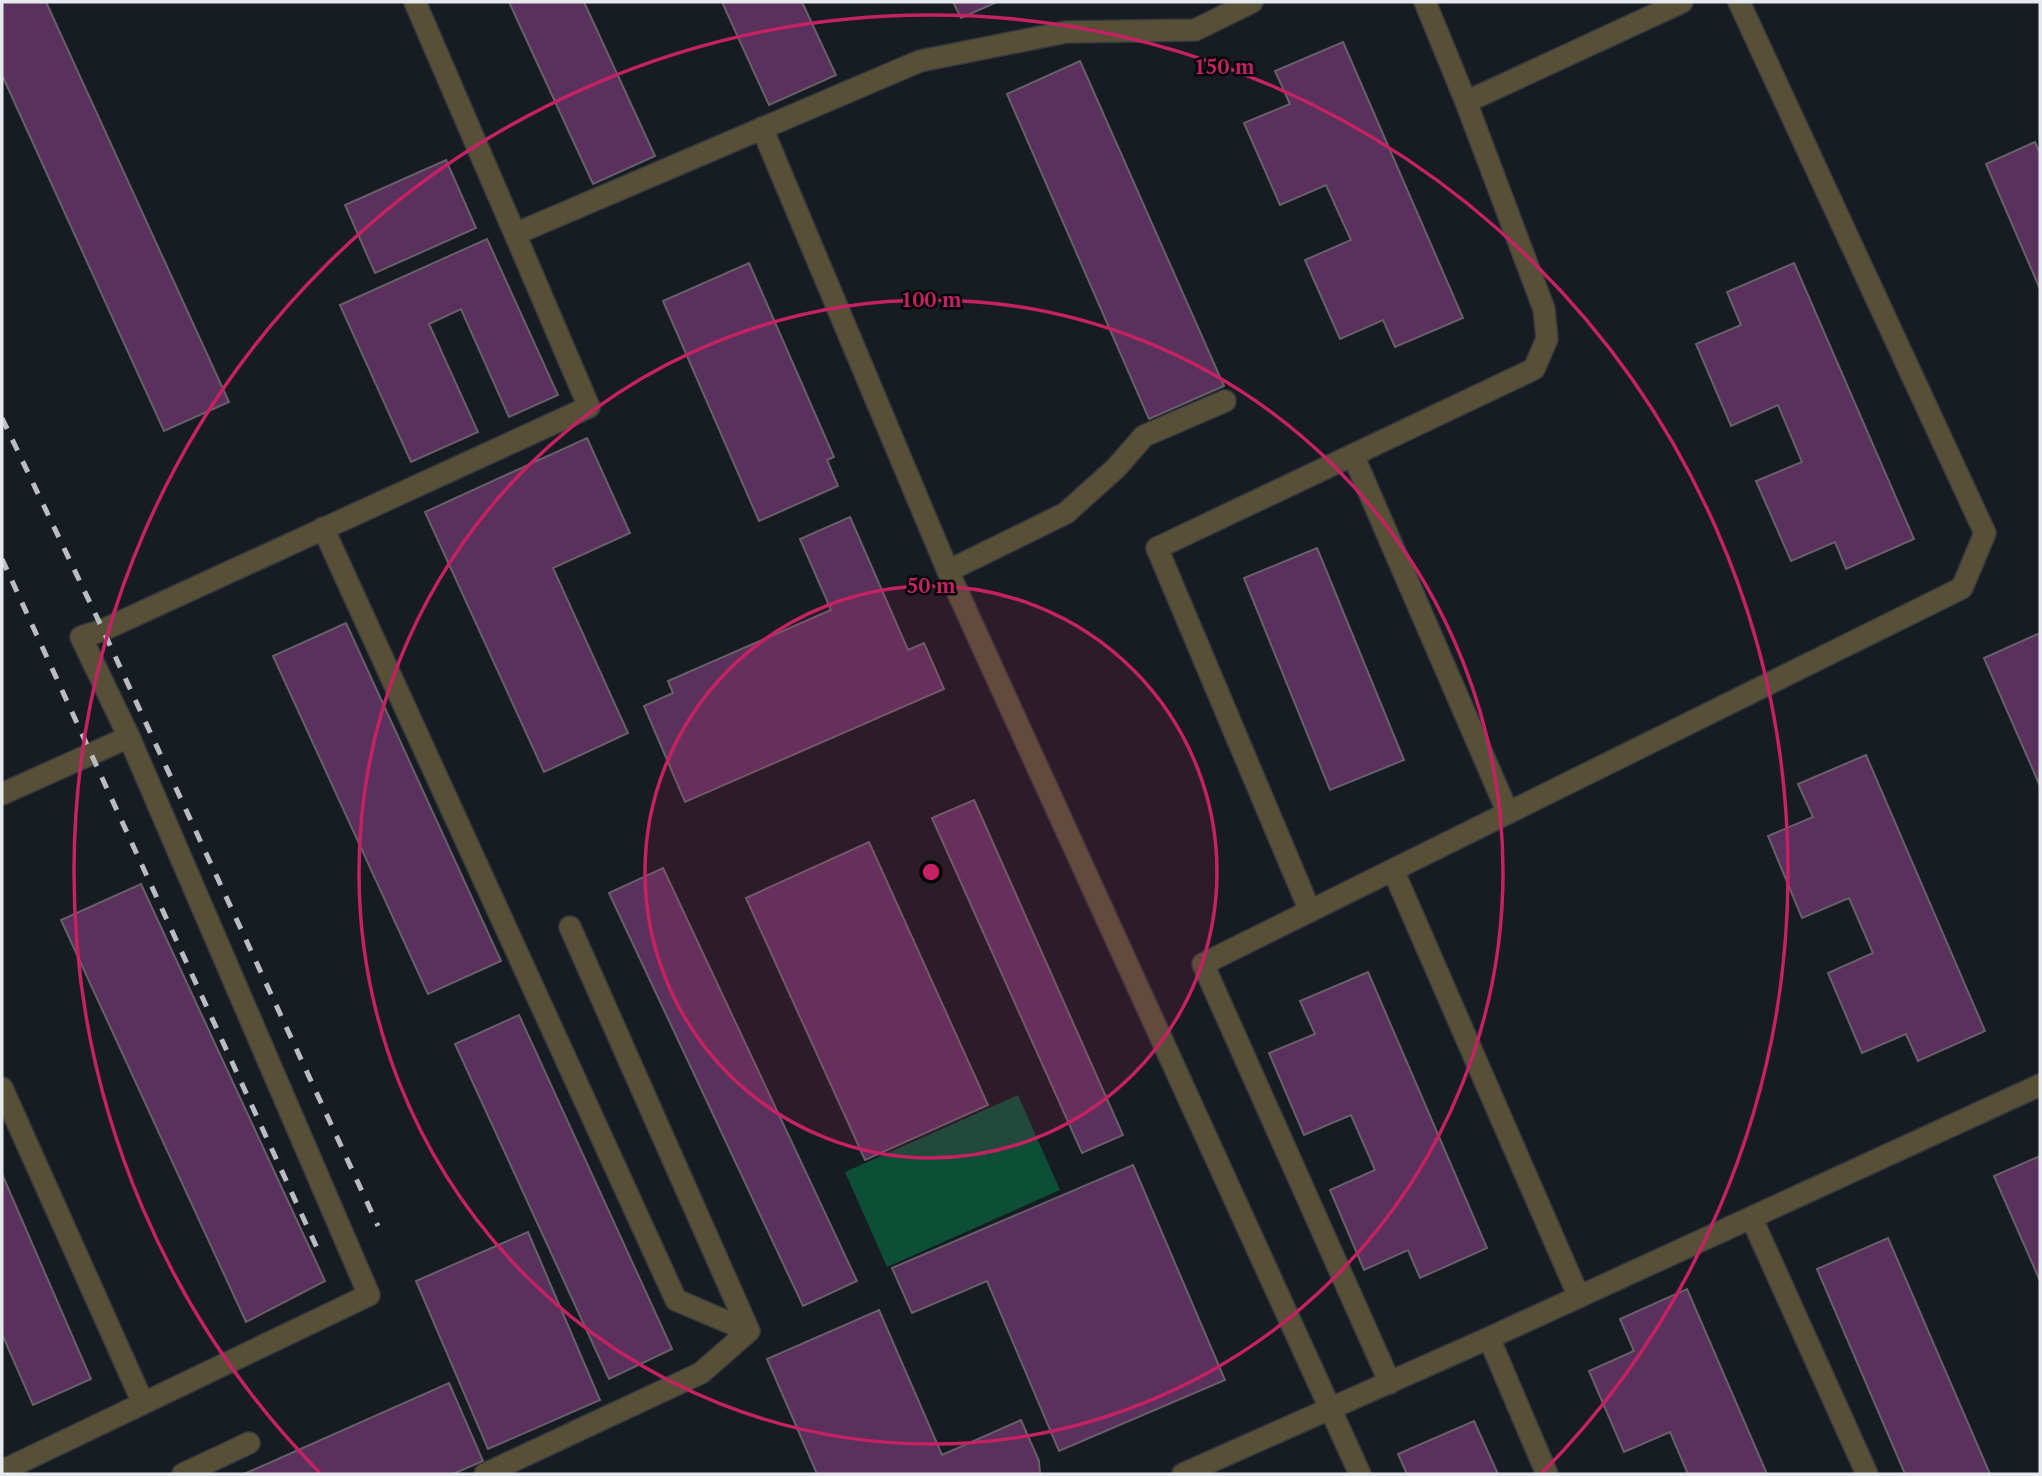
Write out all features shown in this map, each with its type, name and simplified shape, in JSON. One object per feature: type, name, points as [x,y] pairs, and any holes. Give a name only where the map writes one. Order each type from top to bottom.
[{"type":"street","points":[[2,1471],[369,1296],[129,737],[81,637],[103,630],[589,407],[415,2]]},
{"type":"street","points":[[515,233],[920,61],[1066,33],[1195,30],[1252,2]]},
{"type":"street","points":[[1310,911],[1157,548],[1534,369],[1547,339],[1544,309],[1425,2]]},
{"type":"street","points":[[1465,102],[1608,26],[1682,2]]},
{"type":"street","points":[[1390,1383],[1203,964],[1962,588],[1985,533],[1739,2]]},
{"type":"street","points":[[762,128],[948,571],[1360,1474]]},
{"type":"street","points":[[948,571],[1066,513],[1116,468],[1144,436],[1225,401]]},
{"type":"street","points":[[1353,455],[1508,813]]},
{"type":"street","points":[[323,528],[676,1300],[749,1331]]},
{"type":"street","points":[[2,794],[129,737]]},
{"type":"street","points":[[1393,870],[1579,1297]]},
{"type":"street","points":[[570,927],[749,1331]]},
{"type":"street","points":[[1183,1474],[1752,1219],[2040,1085]]},
{"type":"street","points":[[2,1088],[143,1403]]},
{"type":"street","points":[[1752,1219],[1867,1474]]},
{"type":"street","points":[[485,1474],[701,1373],[749,1331]]},
{"type":"street","points":[[1489,1338],[1547,1474]]},
{"type":"street","points":[[183,1474],[249,1443]]},
{"type":"green space","points":[[1018,1095],[1060,1190],[887,1267],[845,1172]]},
{"type":"building","points":[[2,2],[46,2],[229,402],[164,431],[2,75]]},
{"type":"building","points":[[509,2],[584,2],[655,156],[593,184]]},
{"type":"building","points":[[722,2],[802,2],[836,75],[769,105]]},
{"type":"building","points":[[953,2],[997,2],[961,18]]},
{"type":"building","points":[[1343,42],[1463,318],[1395,347],[1383,320],[1340,339],[1305,260],[1351,240],[1326,185],[1280,205],[1244,123],[1290,104],[1275,71]]},
{"type":"building","points":[[1080,61],[1224,386],[1149,419],[1007,94]]},
{"type":"building","points":[[2035,142],[2040,154],[2040,289],[1986,164]]},
{"type":"building","points":[[446,160],[476,228],[375,273],[345,205]]},
{"type":"building","points":[[487,239],[558,395],[509,417],[461,309],[429,324],[478,432],[411,462],[340,305]]},
{"type":"building","points":[[749,263],[834,457],[827,460],[838,486],[759,521],[663,301]]},
{"type":"building","points":[[1794,263],[1914,539],[1846,569],[1835,542],[1791,561],[1756,481],[1802,462],[1778,405],[1731,426],[1696,344],[1741,325],[1727,292]]},
{"type":"building","points":[[587,438],[630,533],[553,568],[628,733],[544,772],[425,512]]},
{"type":"building","points":[[850,517],[908,650],[924,643],[944,689],[685,802],[644,706],[673,693],[668,681],[831,610],[800,539]]},
{"type":"building","points":[[1317,548],[1404,760],[1330,790],[1244,578]]},
{"type":"building","points":[[346,623],[501,961],[428,994],[273,656]]},
{"type":"building","points":[[2040,633],[2040,786],[1984,658]]},
{"type":"building","points":[[1866,755],[1985,1031],[1918,1061],[1906,1034],[1862,1053],[1828,973],[1873,953],[1849,898],[1802,918],[1768,836],[1813,817],[1798,784]]},
{"type":"building","points":[[974,800],[1123,1135],[1082,1153],[932,818]]},
{"type":"building","points":[[869,842],[988,1105],[865,1160],[746,898]]},
{"type":"building","points":[[663,868],[857,1281],[803,1306],[609,893]]},
{"type":"building","points":[[141,884],[325,1281],[246,1322],[61,920]]},
{"type":"building","points":[[1368,972],[1487,1248],[1420,1278],[1408,1250],[1364,1270],[1330,1190],[1375,1170],[1351,1115],[1304,1135],[1269,1053],[1315,1034],[1300,1001]]},
{"type":"building","points":[[519,1015],[672,1349],[609,1379],[455,1044]]},
{"type":"building","points":[[2040,1156],[2040,1281],[1994,1176]]},
{"type":"building","points":[[1133,1165],[1225,1380],[1059,1451],[987,1281],[912,1313],[892,1268]]},
{"type":"building","points":[[2,1174],[91,1379],[33,1405],[2,1334]]},
{"type":"building","points":[[528,1232],[600,1400],[488,1449],[416,1281]]},
{"type":"building","points":[[1888,1238],[1990,1474],[1905,1474],[1817,1269]]},
{"type":"building","points":[[1687,1289],[1767,1474],[1688,1474],[1670,1432],[1624,1452],[1589,1371],[1634,1351],[1620,1319]]},
{"type":"building","points":[[879,1310],[942,1455],[1021,1420],[1039,1461],[1040,1474],[817,1474],[767,1359]]},
{"type":"building","points":[[449,1383],[483,1461],[453,1474],[244,1474]]},
{"type":"building","points":[[1474,1421],[1498,1474],[1407,1474],[1398,1454]]},
{"type":"railway","points":[[2,418],[103,630],[378,1226]]},
{"type":"railway","points":[[2,559],[317,1248]]}]
